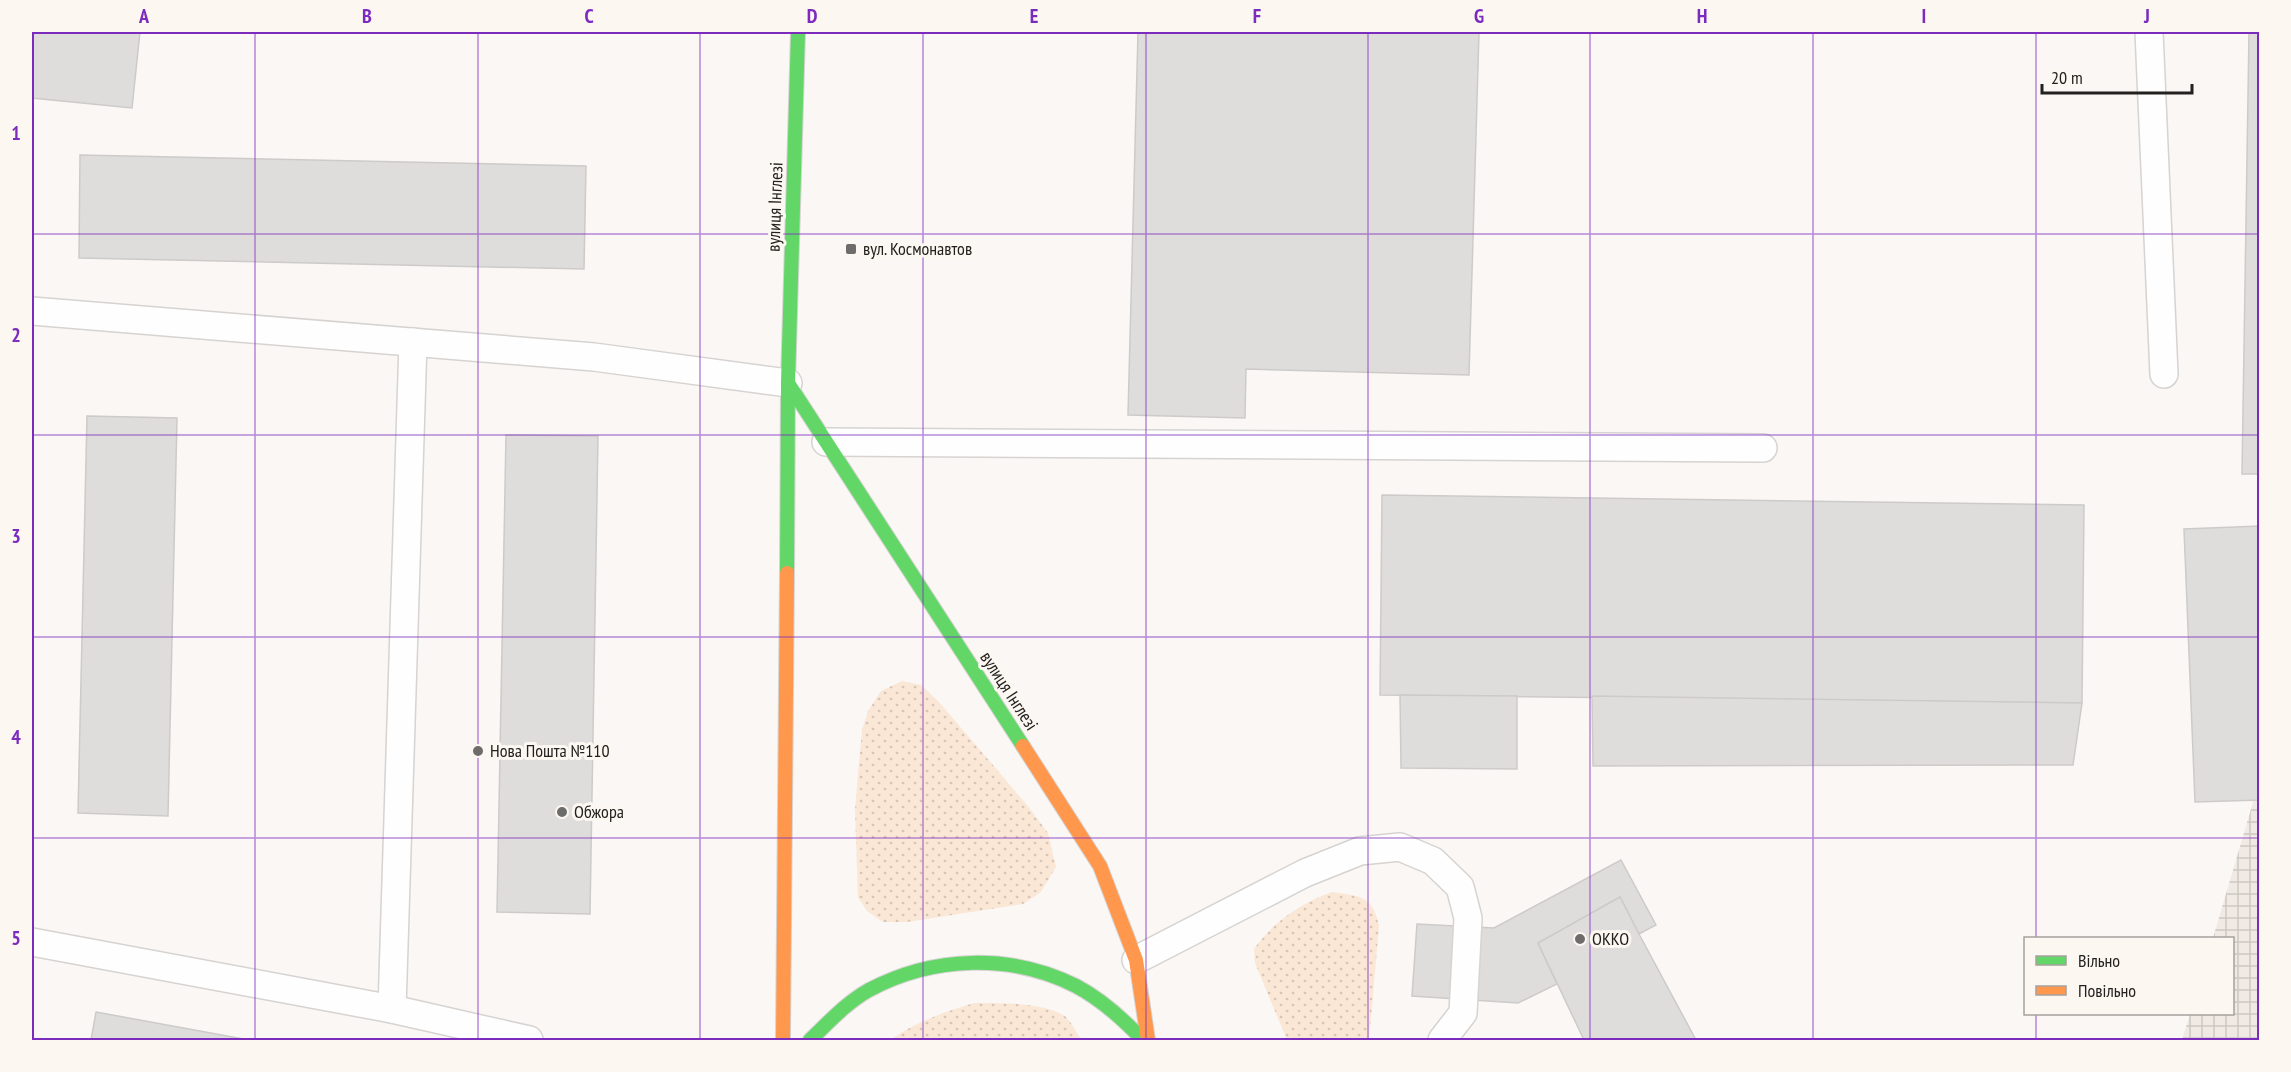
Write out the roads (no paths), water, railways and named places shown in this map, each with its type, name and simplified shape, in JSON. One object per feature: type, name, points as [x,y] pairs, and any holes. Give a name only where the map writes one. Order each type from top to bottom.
[{"type":"main road","name":"вулиця Інглезі","points":[[783,1041],[788,383],[798,32]]},
{"type":"main road","name":"вулиця Інглезі","points":[[788,383],[1100,866],[1136,960],[1148,1041]]},
{"type":"main road","points":[[810,1041],[843,1008],[884,982],[931,967],[980,962],[1028,968],[1074,985],[1115,1012],[1143,1041]]},
{"type":"lane","points":[[2149,32],[2164,374]]},
{"type":"lane","points":[[32,311],[594,357],[788,383]]},
{"type":"lane","points":[[392,1009],[413,342]]},
{"type":"lane","points":[[826,442],[1763,448]]},
{"type":"lane","points":[[1136,960],[1305,873],[1360,851],[1400,847],[1433,861],[1460,887],[1468,918],[1463,1013],[1442,1041]]},
{"type":"lane","points":[[32,942],[392,1009],[529,1041]]},
{"type":"place","name":"вул. Космонавтов","points":[[851,249]]},
{"type":"place","name":"Нова Пошта №110","points":[[478,751]]},
{"type":"place","name":"Обжора","points":[[562,812]]},
{"type":"place","name":"ОККО","points":[[1580,939]]}]
